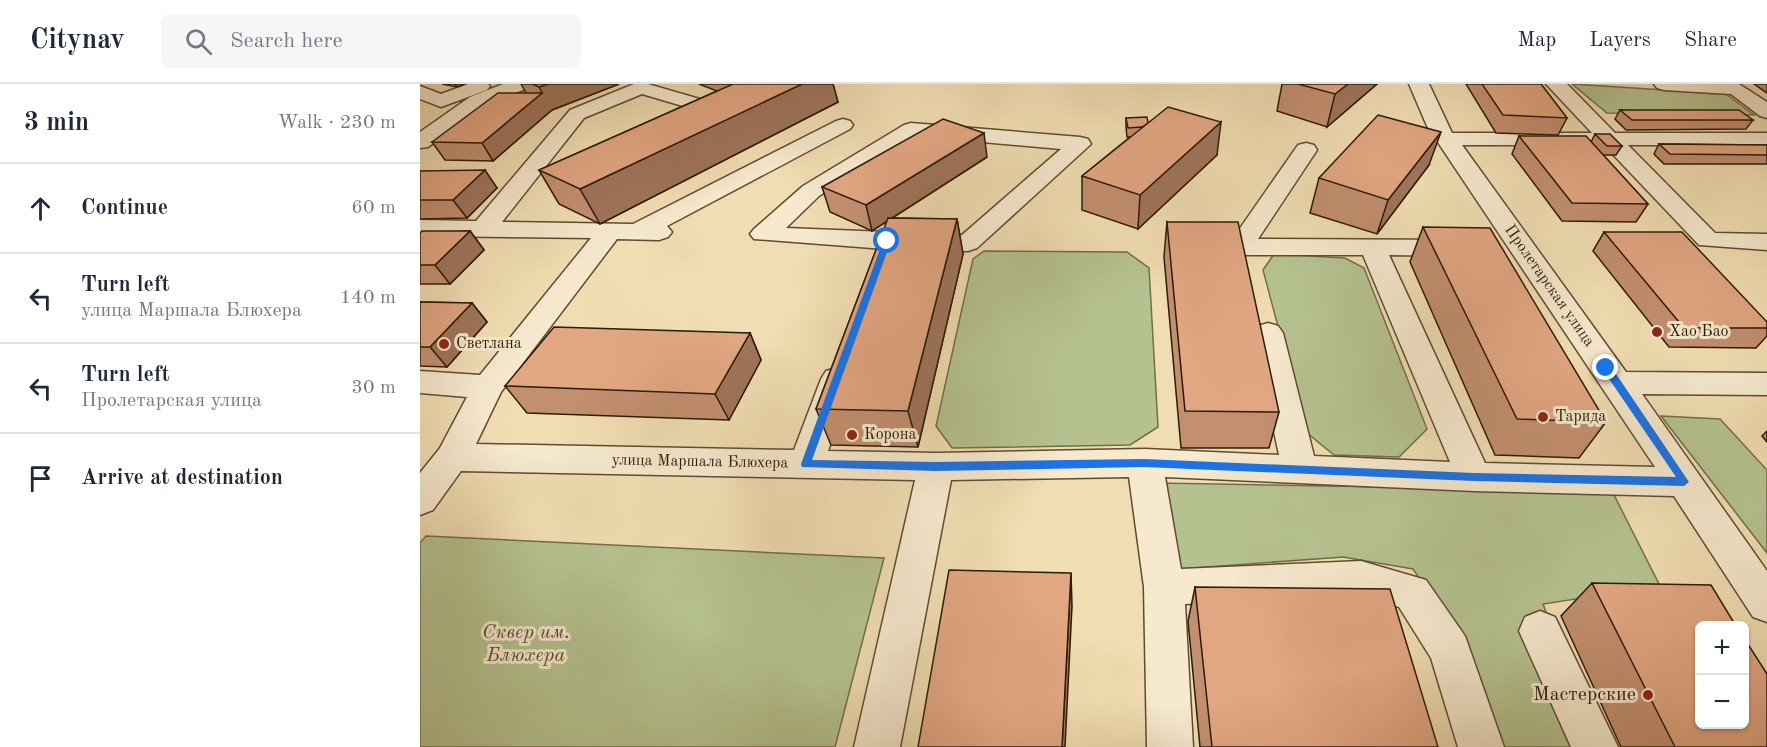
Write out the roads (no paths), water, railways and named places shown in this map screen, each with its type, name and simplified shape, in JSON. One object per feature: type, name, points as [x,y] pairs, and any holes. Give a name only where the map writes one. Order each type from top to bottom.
[{"type":"street","points":[[420,92],[441,101],[485,84]]},
{"type":"street","points":[[420,142],[477,101],[521,84]]},
{"type":"street","name":"Пролетарская улица","points":[[1419,84],[1437,126],[1446,139],[1501,248],[1617,383],[1767,604]]},
{"type":"street","points":[[1556,84],[1708,240],[1767,242]]},
{"type":"street","points":[[1665,84],[1736,89],[1767,112]]},
{"type":"street","points":[[483,229],[577,114],[641,88],[703,106]]},
{"type":"street","points":[[420,228],[649,232],[843,124]]},
{"type":"street","points":[[911,129],[1080,144],[968,243],[883,252],[764,234],[811,191],[911,129]]},
{"type":"street","points":[[1446,139],[1767,139]]},
{"type":"street","points":[[1306,150],[1240,247],[1501,248]]},
{"type":"street","points":[[420,500],[452,457],[488,387],[610,231]]},
{"type":"street","points":[[1373,249],[1474,477]]},
{"type":"street","points":[[1268,333],[1300,470]]},
{"type":"street","points":[[806,464],[846,353]]},
{"type":"street","points":[[420,382],[488,387]]},
{"type":"street","points":[[1617,383],[1767,384]]},
{"type":"street","name":"улица Маршала Блюхера","points":[[452,457],[936,466],[1144,463],[1474,477],[1684,482]]},
{"type":"street","points":[[1144,463],[1164,587],[1170,747]]},
{"type":"street","points":[[877,747],[936,466]]},
{"type":"street","points":[[1164,587],[1361,579],[1412,593],[1450,650],[1481,747]]},
{"type":"street","points":[[1540,631],[1595,747]]},
{"type":"place","name":"Хао Бао","points":[[1657,332]]},
{"type":"place","name":"Светлана","points":[[444,344]]},
{"type":"place","name":"Тарида","points":[[1543,417]]},
{"type":"place","name":"Корона","points":[[852,435]]},
{"type":"place","name":"Мастерские","points":[[1648,695]]},
{"type":"park label","name":"Сквер им. Блюхера","points":[[526,644]]}]
